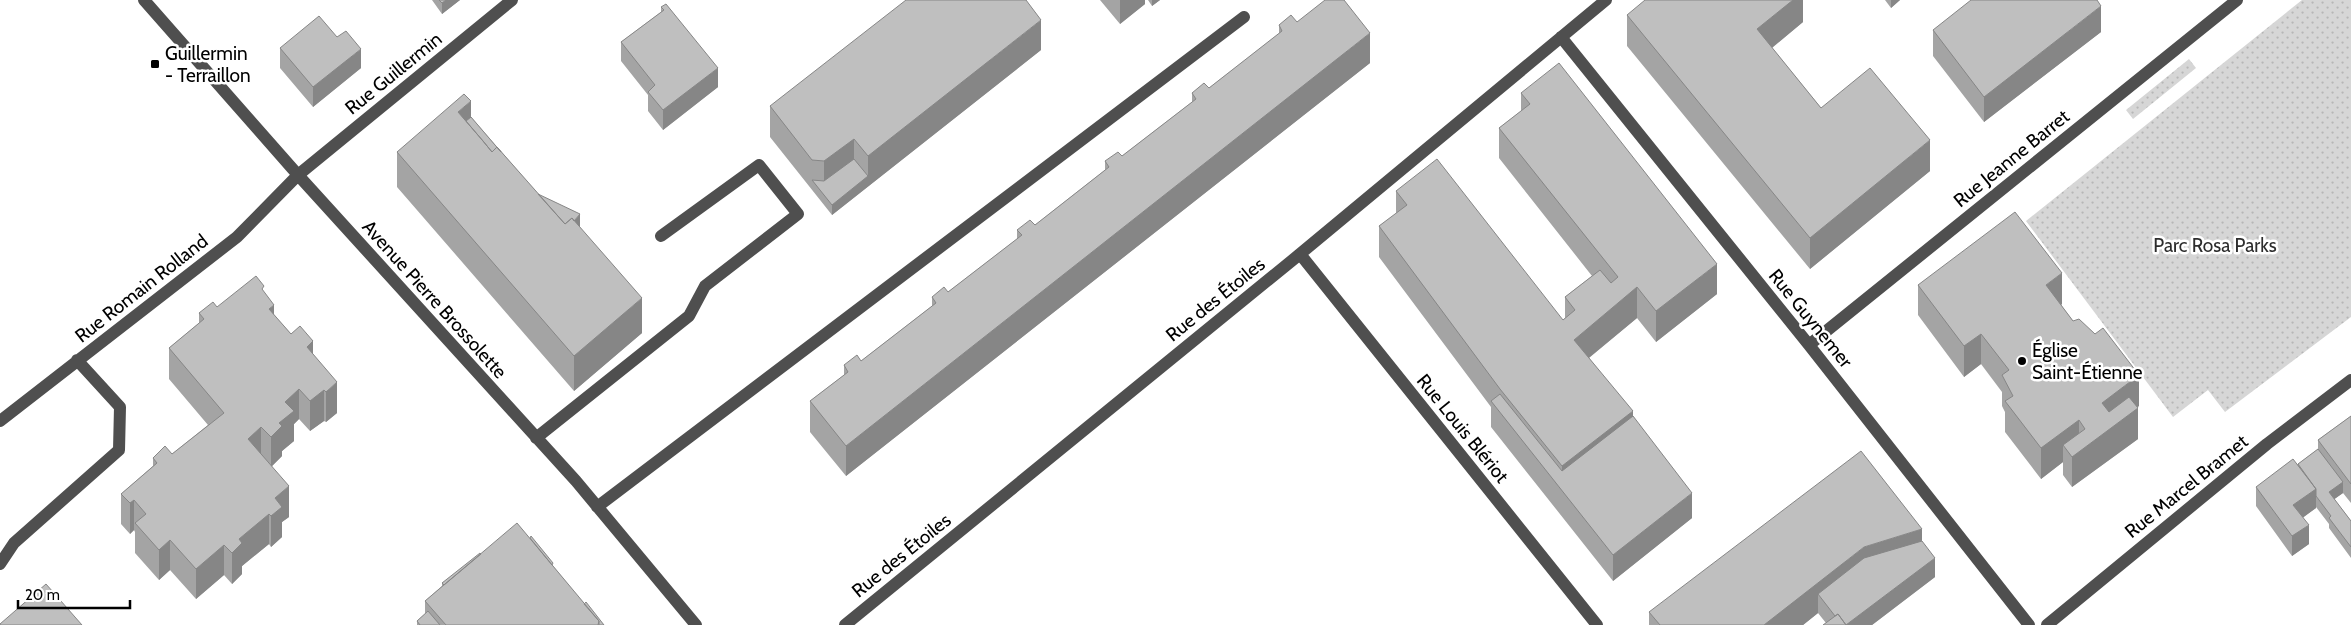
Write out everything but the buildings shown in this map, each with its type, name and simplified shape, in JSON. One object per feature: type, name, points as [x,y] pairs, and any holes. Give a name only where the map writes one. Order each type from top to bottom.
[{"type":"street","name":"Avenue Pierre Brossolette","points":[[144,0],[298,175],[597,507],[696,625]]},
{"type":"street","name":"Rue Guillermin","points":[[298,175],[512,0]]},
{"type":"street","name":"Rue des Étoiles","points":[[845,625],[1300,254],[1606,0]]},
{"type":"street","name":"Rue Jeanne Barret","points":[[1809,345],[2237,0]]},
{"type":"street","points":[[597,507],[1244,17]]},
{"type":"street","name":"Rue Guynemer","points":[[1561,37],[1809,345],[2029,625]]},
{"type":"street","points":[[536,438],[690,316],[705,286],[798,214],[759,165],[661,236]]},
{"type":"street","name":"Rue Romain Rolland","points":[[0,421],[237,237],[298,175]]},
{"type":"street","name":"Rue Louis Blériot","points":[[1300,254],[1597,625]]},
{"type":"street","points":[[0,564],[14,543],[119,450],[120,407],[78,360]]},
{"type":"street","name":"Rue Marcel Bramet","points":[[2047,625],[2267,444],[2351,380]]},
{"type":"green space","name":"Parc Rosa Parks","points":[[2302,0],[2351,0],[2351,317],[2225,412],[2208,390],[2173,417],[2026,221]]},
{"type":"green space","points":[[2189,59],[2196,68],[2133,119],[2126,110]]},
{"type":"place","name":"Guillermin - Terraillon","points":[[155,64]]},
{"type":"place","name":"Église Saint-Étienne","points":[[2022,361]]}]
